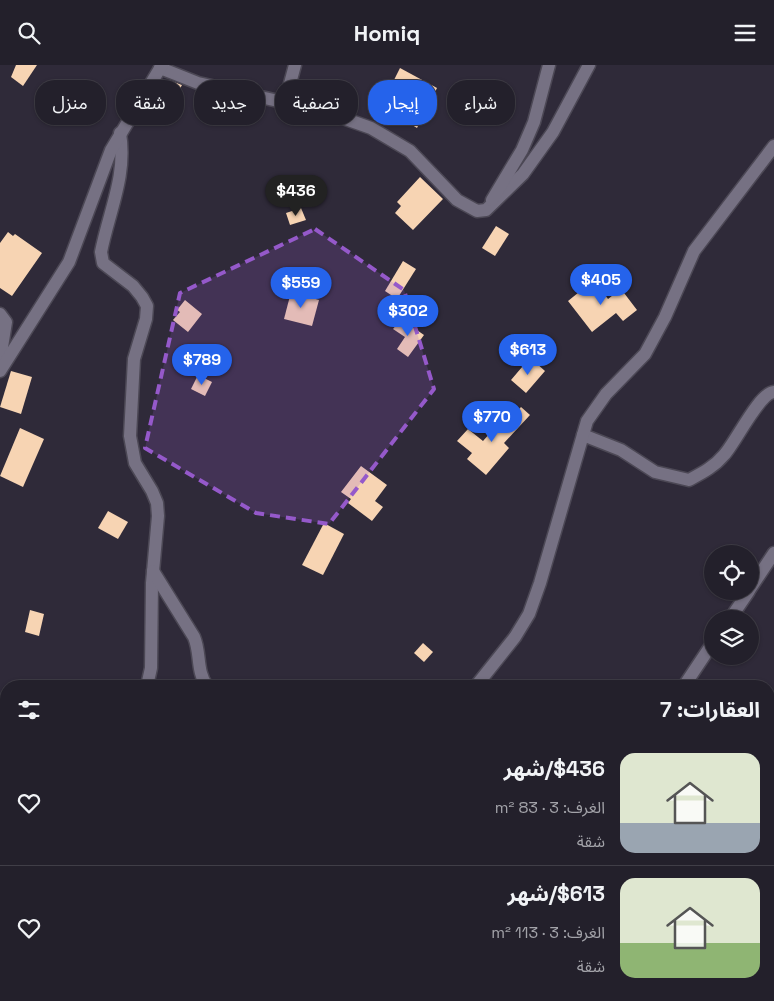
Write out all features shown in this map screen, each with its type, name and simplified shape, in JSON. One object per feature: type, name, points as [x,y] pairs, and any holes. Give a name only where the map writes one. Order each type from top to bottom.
[{"type":"street","points":[[291,80],[295,65]]},
{"type":"street","points":[[486,210],[522,150],[534,122],[550,65]]},
{"type":"street","points":[[358,123],[396,142],[421,160],[464,205],[477,211],[486,210],[523,174],[542,149],[590,65]]},
{"type":"street","points":[[2,367],[69,262],[104,168],[120,133],[161,66],[198,83],[275,100]]},
{"type":"street","points":[[120,133],[123,152],[122,173],[101,252],[104,263],[133,286],[147,306],[146,319],[134,359],[130,435],[135,463],[157,503],[158,516],[153,571],[151,668],[148,680]]},
{"type":"street","points":[[481,680],[514,637],[528,614],[540,583],[583,435],[592,412],[645,354],[665,317],[702,237],[774,146]]},
{"type":"street","points":[[0,314],[6,322],[2,347],[2,367]]},
{"type":"street","points":[[583,435],[621,450],[655,472],[689,480],[716,463],[740,434],[759,401],[768,392],[774,392]]},
{"type":"street","points":[[759,575],[774,553]]},
{"type":"street","points":[[153,571],[194,637],[198,648],[200,673],[204,680]]},
{"type":"street","points":[[688,680],[704,656]]},
{"type":"highlighted area","points":[[315,229],[404,290],[434,389],[329,524],[256,513],[145,448],[180,293]]},
{"type":"building","points":[[16,65],[37,65],[23,86],[11,77]]},
{"type":"building","points":[[400,68],[422,80],[394,80]]},
{"type":"building","points":[[420,177],[443,199],[413,230],[395,213],[401,206],[397,202]]},
{"type":"building","points":[[301,208],[306,220],[290,225],[286,213]]},
{"type":"building","points":[[496,226],[509,234],[495,256],[482,248]]},
{"type":"building","points":[[8,232],[13,236],[15,234],[42,253],[12,296],[0,288],[0,243]]},
{"type":"building","points":[[403,261],[416,269],[397,299],[385,291]]},
{"type":"building","points":[[594,280],[608,299],[621,289],[637,310],[623,321],[616,313],[592,332],[568,301]]},
{"type":"building","points":[[291,292],[319,300],[312,326],[284,319]]},
{"type":"building","points":[[185,300],[202,314],[188,332],[173,320],[180,312],[177,310]]},
{"type":"building","points":[[401,319],[424,335],[408,357],[397,349],[405,337],[393,329]]},
{"type":"building","points":[[528,360],[534,365],[536,363],[545,371],[526,393],[511,380]]},
{"type":"building","points":[[11,371],[32,377],[21,414],[0,407]]},
{"type":"building","points":[[198,375],[212,382],[205,396],[191,389]]},
{"type":"building","points":[[521,407],[530,415],[504,443],[509,448],[486,475],[467,459],[472,453],[457,441],[468,429],[483,441],[491,432],[495,435]]},
{"type":"building","points":[[20,428],[44,439],[23,487],[0,476]]},
{"type":"building","points":[[361,466],[387,485],[375,501],[383,507],[372,521],[348,503],[351,499],[341,492]]},
{"type":"building","points":[[108,511],[128,522],[118,539],[98,528]]},
{"type":"building","points":[[324,523],[344,534],[323,575],[302,565]]},
{"type":"building","points":[[30,610],[44,614],[39,636],[25,632]]},
{"type":"building","points":[[423,643],[433,652],[424,662],[414,653]]}]
